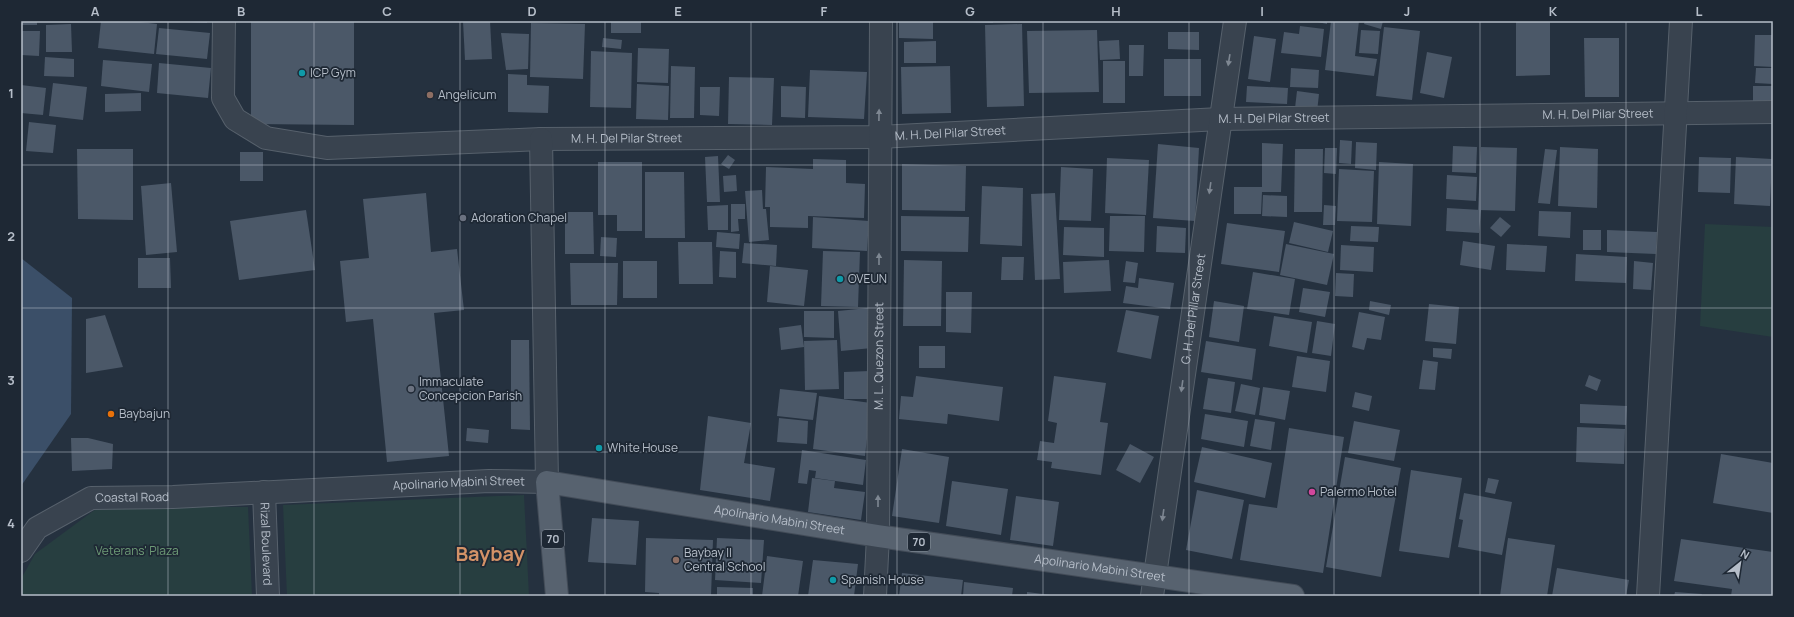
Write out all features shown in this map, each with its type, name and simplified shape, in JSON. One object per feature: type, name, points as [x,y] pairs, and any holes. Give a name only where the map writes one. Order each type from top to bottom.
[{"type":"main road","name":"Apolinario Mabini Street","points":[[547,482],[878,536],[1153,586],[1293,596]]},
{"type":"main road","name":"70","points":[[547,482],[557,596]]},
{"type":"street","name":"M. H. Del Pilar Street","points":[[224,21],[223,98],[235,119],[266,138],[327,148],[541,139],[879,137],[1220,119],[1674,112],[1773,112]]},
{"type":"street","name":"M. L. Quezon Street","points":[[875,596],[878,536],[879,137],[881,21]]},
{"type":"street","name":"G. H. Del Pillar Street","points":[[1153,586],[1235,21]]},
{"type":"street","points":[[1648,596],[1674,112],[1681,21]]},
{"type":"street","points":[[541,139],[547,482]]},
{"type":"street","name":"Apolinario Mabini Street","points":[[264,492],[489,481],[547,482]]},
{"type":"street","name":"Coastal Road","points":[[21,551],[37,528],[91,498],[173,497],[264,492]]},
{"type":"street","name":"Rizal Boulevard","points":[[264,492],[268,596]]},
{"type":"green space","points":[[1705,224],[1773,227],[1773,337],[1700,326]]},
{"type":"green space","points":[[524,495],[529,596],[287,596],[283,505]]},
{"type":"green space","name":"Veterans' Plaza","points":[[100,506],[248,507],[252,596],[21,596],[21,579],[35,554]]},
{"type":"water","points":[[21,258],[72,298],[71,414],[21,486]]},
{"type":"building","points":[[21,21],[37,21],[37,25],[21,25]]},
{"type":"building","points":[[101,21],[132,21],[157,24],[154,54],[98,48]]},
{"type":"building","points":[[207,21],[207,23],[186,22]]},
{"type":"building","name":"ICP Gym","points":[[251,21],[354,21],[354,125],[251,124]]},
{"type":"building","points":[[463,21],[490,21],[492,59],[465,60]]},
{"type":"building","points":[[611,21],[641,21],[641,33],[611,33]]},
{"type":"building","points":[[899,21],[933,21],[933,39],[899,38]]},
{"type":"building","points":[[964,21],[993,21],[993,23],[965,22]]},
{"type":"building","points":[[1313,21],[1327,21],[1327,24]]},
{"type":"building","points":[[1331,21],[1359,21],[1355,56],[1377,59],[1374,76],[1325,70]]},
{"type":"building","points":[[1365,21],[1383,21],[1381,29],[1364,24]]},
{"type":"building","points":[[1516,21],[1550,21],[1550,75],[1516,76]]},
{"type":"building","points":[[531,23],[585,24],[583,79],[530,77]]},
{"type":"building","points":[[71,24],[72,52],[46,52],[46,25]]},
{"type":"building","points":[[1022,24],[1024,106],[987,107],[985,25]]},
{"type":"building","points":[[1300,26],[1324,29],[1321,57],[1281,53],[1284,32],[1299,34]]},
{"type":"building","points":[[1384,27],[1420,31],[1412,100],[1376,96]]},
{"type":"building","points":[[159,28],[210,33],[207,59],[156,54]]},
{"type":"building","points":[[1097,30],[1099,92],[1029,93],[1027,31]]},
{"type":"building","points":[[1361,30],[1380,31],[1378,54],[1359,53]]},
{"type":"building","points":[[21,31],[40,31],[39,56],[21,55]]},
{"type":"building","points":[[1168,32],[1199,32],[1199,50],[1168,49]]},
{"type":"building","points":[[501,33],[529,34],[528,69],[506,70]]},
{"type":"building","points":[[1755,35],[1773,35],[1773,67],[1754,66]]},
{"type":"building","points":[[1254,36],[1276,39],[1270,82],[1248,79]]},
{"type":"building","points":[[603,38],[622,40],[621,49],[602,47]]},
{"type":"building","points":[[1584,38],[1619,38],[1619,97],[1585,97]]},
{"type":"building","points":[[1119,40],[1120,59],[1100,60],[1099,41]]},
{"type":"building","points":[[936,41],[936,63],[904,63],[904,42]]},
{"type":"building","points":[[1129,45],[1144,45],[1143,76],[1129,76]]},
{"type":"building","points":[[638,48],[669,49],[668,83],[637,82]]},
{"type":"building","points":[[591,51],[632,53],[631,108],[590,107]]},
{"type":"building","points":[[1427,52],[1452,57],[1444,98],[1420,93]]},
{"type":"building","points":[[45,57],[74,59],[74,77],[44,76]]},
{"type":"building","points":[[1164,59],[1201,59],[1201,96],[1164,96]]},
{"type":"building","points":[[103,60],[152,64],[149,92],[101,86]]},
{"type":"building","points":[[1103,61],[1125,61],[1125,103],[1103,103]]},
{"type":"building","points":[[159,63],[211,68],[208,98],[157,93]]},
{"type":"building","points":[[671,66],[695,67],[694,118],[670,118]]},
{"type":"building","points":[[950,66],[951,113],[902,114],[901,67]]},
{"type":"building","points":[[1291,68],[1319,70],[1318,88],[1290,87]]},
{"type":"building","points":[[1756,68],[1773,68],[1773,84],[1755,83]]},
{"type":"building","points":[[810,70],[867,72],[864,119],[808,117]]},
{"type":"building","points":[[508,74],[527,75],[527,85],[549,86],[548,113],[508,112]]},
{"type":"building","points":[[729,77],[774,78],[772,125],[728,124]]},
{"type":"building","points":[[53,83],[87,87],[83,120],[49,116]]},
{"type":"building","points":[[637,84],[669,86],[668,120],[636,119]]},
{"type":"building","points":[[21,85],[46,88],[43,115],[21,113]]},
{"type":"building","points":[[781,86],[806,87],[805,118],[781,117]]},
{"type":"building","points":[[1247,86],[1288,88],[1287,104],[1246,102]]},
{"type":"building","points":[[1753,86],[1773,86],[1773,104],[1753,103]]},
{"type":"building","points":[[700,87],[720,87],[719,116],[700,115]]},
{"type":"building","points":[[1297,91],[1319,94],[1317,112],[1295,108]]},
{"type":"building","points":[[141,93],[141,111],[105,112],[105,94]]},
{"type":"building","points":[[29,122],[56,125],[53,153],[26,151]]},
{"type":"building","points":[[1340,140],[1352,141],[1351,164],[1339,163]]},
{"type":"building","points":[[1356,142],[1377,143],[1376,170],[1355,168]]},
{"type":"building","points":[[1262,143],[1283,144],[1281,192],[1262,192],[1261,214],[1234,214],[1234,187],[1262,187]]},
{"type":"building","points":[[1158,144],[1199,148],[1195,221],[1153,218]]},
{"type":"building","points":[[1453,146],[1477,147],[1476,173],[1452,172]]},
{"type":"building","points":[[1481,147],[1517,148],[1515,211],[1478,210]]},
{"type":"building","points":[[1560,147],[1598,149],[1597,208],[1558,206]]},
{"type":"building","points":[[1325,148],[1337,148],[1336,174],[1324,173]]},
{"type":"building","points":[[77,149],[133,149],[133,220],[78,219]]},
{"type":"building","points":[[1295,149],[1323,149],[1322,212],[1294,212]]},
{"type":"building","points":[[1545,149],[1557,150],[1550,204],[1538,203]]},
{"type":"building","points":[[240,152],[263,152],[263,181],[240,181]]},
{"type":"building","points":[[728,155],[735,160],[729,169],[721,164]]},
{"type":"building","points":[[718,156],[720,202],[707,202],[705,157]]},
{"type":"building","points":[[1699,157],[1731,158],[1730,193],[1698,192]]},
{"type":"building","points":[[1736,157],[1772,159],[1770,206],[1734,204]]},
{"type":"building","points":[[1107,158],[1149,160],[1146,215],[1105,213]]},
{"type":"building","points":[[813,159],[846,160],[846,183],[865,184],[864,218],[808,216],[808,228],[770,227],[770,207],[765,207],[766,167],[813,169]]},
{"type":"building","points":[[598,162],[642,162],[642,231],[617,231],[617,215],[598,215]]},
{"type":"building","points":[[1379,162],[1413,164],[1411,226],[1377,224]]},
{"type":"building","points":[[902,164],[966,166],[965,211],[902,210]]},
{"type":"building","points":[[1061,167],[1093,169],[1091,221],[1059,220]]},
{"type":"building","points":[[1339,169],[1374,171],[1372,222],[1337,221]]},
{"type":"building","points":[[645,172],[684,172],[685,238],[645,238]]},
{"type":"building","points":[[736,175],[737,191],[724,192],[723,176]]},
{"type":"building","points":[[1447,175],[1477,177],[1476,201],[1446,199]]},
{"type":"building","points":[[171,183],[177,252],[146,255],[141,186]]},
{"type":"building","points":[[982,186],[1023,188],[1022,246],[980,244]]},
{"type":"building","points":[[762,190],[763,209],[766,209],[769,240],[749,242],[745,191]]},
{"type":"building","name":"Immaculate Concepcion Parish","points":[[426,193],[431,252],[457,249],[464,310],[434,313],[449,456],[387,462],[373,319],[346,322],[340,261],[369,258],[363,199]]},
{"type":"building","points":[[1055,193],[1060,279],[1035,280],[1031,194]]},
{"type":"building","points":[[1263,195],[1287,196],[1287,217],[1262,216]]},
{"type":"building","points":[[731,204],[745,204],[745,219],[738,219],[739,231],[731,232]]},
{"type":"building","points":[[728,205],[728,230],[708,230],[707,206]]},
{"type":"building","points":[[1324,205],[1336,206],[1335,225],[1323,225]]},
{"type":"building","points":[[1447,208],[1481,210],[1479,233],[1446,231]]},
{"type":"building","points":[[306,210],[315,270],[239,280],[230,221]]},
{"type":"building","points":[[1539,211],[1571,212],[1570,238],[1538,236]]},
{"type":"building","points":[[565,212],[593,212],[594,254],[565,254]]},
{"type":"building","points":[[901,216],[969,217],[968,252],[901,251]]},
{"type":"building","points":[[1110,216],[1145,216],[1144,252],[1109,251]]},
{"type":"building","points":[[813,217],[869,221],[867,251],[812,248]]},
{"type":"building","points":[[1500,217],[1511,226],[1501,237],[1490,228]]},
{"type":"building","points":[[1294,222],[1333,231],[1328,252],[1289,243]]},
{"type":"building","points":[[1227,223],[1285,231],[1279,272],[1221,264]]},
{"type":"building","points":[[1157,226],[1186,228],[1185,253],[1156,252]]},
{"type":"building","points":[[1351,226],[1379,227],[1378,242],[1350,241]]},
{"type":"building","points":[[1064,227],[1104,228],[1104,257],[1063,255]]},
{"type":"building","points":[[1583,230],[1601,230],[1601,250],[1583,250]]},
{"type":"building","points":[[1607,230],[1657,232],[1656,254],[1607,252]]},
{"type":"building","points":[[717,232],[740,234],[739,249],[716,247]]},
{"type":"building","points":[[601,237],[617,238],[616,257],[600,256]]},
{"type":"building","points":[[1463,241],[1495,246],[1491,270],[1460,265]]},
{"type":"building","points":[[678,242],[712,242],[713,284],[679,284]]},
{"type":"building","points":[[744,243],[777,245],[776,266],[742,263]]},
{"type":"building","points":[[1286,244],[1334,254],[1327,285],[1280,275]]},
{"type":"building","points":[[1507,244],[1547,246],[1545,272],[1506,270]]},
{"type":"building","points":[[1341,245],[1374,247],[1373,272],[1340,270]]},
{"type":"building","points":[[720,251],[736,252],[736,278],[719,277]]},
{"type":"building","name":"OVEUN","points":[[823,251],[860,252],[858,307],[821,306]]},
{"type":"building","points":[[1576,254],[1627,257],[1626,283],[1575,281]]},
{"type":"building","points":[[1002,257],[1024,257],[1023,280],[1001,280]]},
{"type":"building","points":[[138,258],[170,258],[171,288],[138,288]]},
{"type":"building","points":[[904,260],[942,261],[941,326],[903,326]]},
{"type":"building","points":[[1109,260],[1111,291],[1064,293],[1063,262]]},
{"type":"building","points":[[623,261],[657,261],[657,298],[623,298]]},
{"type":"building","points":[[1126,261],[1138,263],[1135,283],[1123,282]]},
{"type":"building","points":[[1634,261],[1653,263],[1651,290],[1633,289]]},
{"type":"building","points":[[570,263],[618,263],[617,305],[571,305]]},
{"type":"building","points":[[770,266],[808,270],[804,306],[767,302]]},
{"type":"building","points":[[1253,272],[1295,279],[1289,315],[1247,309]]},
{"type":"building","points":[[1336,273],[1354,274],[1353,297],[1335,296]]},
{"type":"building","points":[[1139,278],[1174,283],[1170,309],[1123,303],[1126,286],[1138,288]]},
{"type":"building","points":[[1303,288],[1330,292],[1325,317],[1299,312]]},
{"type":"building","points":[[946,292],[972,292],[971,333],[946,332]]},
{"type":"building","points":[[1214,301],[1244,306],[1239,342],[1209,337]]},
{"type":"building","points":[[1370,301],[1391,305],[1389,315],[1369,310]]},
{"type":"building","points":[[1429,304],[1459,307],[1456,344],[1425,341]]},
{"type":"building","points":[[868,308],[872,348],[841,351],[838,311]]},
{"type":"building","points":[[1126,310],[1159,316],[1151,359],[1117,352]]},
{"type":"building","points":[[804,311],[834,311],[834,338],[804,337]]},
{"type":"building","points":[[1359,312],[1385,317],[1381,340],[1367,338],[1364,350],[1352,347]]},
{"type":"building","points":[[105,315],[123,367],[86,373],[86,319]]},
{"type":"building","points":[[1274,316],[1312,322],[1307,353],[1269,346]]},
{"type":"building","points":[[1317,321],[1335,324],[1331,356],[1312,353]]},
{"type":"building","points":[[801,325],[804,347],[781,350],[779,328]]},
{"type":"building","points":[[511,340],[529,340],[530,430],[511,429]]},
{"type":"building","points":[[837,340],[839,389],[805,390],[804,341]]},
{"type":"building","points":[[1206,341],[1256,349],[1252,380],[1201,372]]},
{"type":"building","points":[[919,346],[945,346],[945,368],[919,368]]},
{"type":"building","points":[[1433,348],[1452,349],[1451,359],[1433,357]]},
{"type":"building","points":[[1297,356],[1330,361],[1326,392],[1292,387]]},
{"type":"building","points":[[1423,360],[1438,362],[1435,390],[1419,389]]},
{"type":"building","points":[[870,371],[870,399],[844,399],[844,372]]},
{"type":"building","points":[[1589,375],[1601,380],[1597,391],[1585,386]]},
{"type":"building","points":[[916,376],[1003,387],[999,421],[948,414],[947,424],[899,419],[901,396],[913,397]]},
{"type":"building","points":[[1054,376],[1106,383],[1100,422],[1108,423],[1101,475],[1051,468],[1052,462],[1037,460],[1040,441],[1054,443],[1057,423],[1048,421]]},
{"type":"building","points":[[1208,378],[1235,382],[1231,413],[1203,409]]},
{"type":"building","points":[[1241,384],[1260,388],[1255,415],[1235,411]]},
{"type":"building","points":[[1263,387],[1290,391],[1285,420],[1259,415]]},
{"type":"building","points":[[780,389],[817,393],[813,420],[777,416]]},
{"type":"building","points":[[1355,392],[1372,396],[1369,411],[1352,407]]},
{"type":"building","points":[[819,396],[871,403],[865,456],[813,449]]},
{"type":"building","points":[[1580,404],[1627,406],[1626,425],[1580,423]]},
{"type":"building","points":[[1205,414],[1248,421],[1244,447],[1201,439]]},
{"type":"building","points":[[708,416],[751,423],[744,463],[775,468],[770,501],[700,490]]},
{"type":"building","points":[[779,418],[808,421],[807,444],[777,442]]},
{"type":"building","points":[[1255,419],[1275,422],[1271,450],[1250,446]]},
{"type":"building","points":[[1354,421],[1400,430],[1394,461],[1348,453]]},
{"type":"building","points":[[1577,427],[1625,429],[1624,464],[1576,462]]},
{"type":"building","points":[[467,428],[489,430],[488,443],[466,441]]},
{"type":"building","points":[[1289,428],[1344,437],[1323,573],[1240,560],[1249,504],[1277,508]]},
{"type":"building","points":[[71,438],[88,438],[113,444],[112,469],[72,471]]},
{"type":"building","points":[[1130,444],[1154,457],[1140,483],[1116,470]]},
{"type":"building","points":[[1202,447],[1272,463],[1265,498],[1194,482]]},
{"type":"building","points":[[902,449],[949,457],[939,523],[892,516]]},
{"type":"building","points":[[802,450],[866,460],[863,485],[815,478],[816,471],[809,470],[807,484],[798,483]]},
{"type":"building","points":[[1721,454],[1773,463],[1773,513],[1713,503]]},
{"type":"building","points":[[1345,457],[1401,468],[1381,577],[1326,567]]},
{"type":"building","points":[[1411,470],[1462,478],[1449,558],[1399,551]]},
{"type":"building","points":[[812,478],[835,481],[834,488],[865,492],[861,520],[808,512]]},
{"type":"building","points":[[1488,478],[1499,480],[1495,494],[1485,492]]},
{"type":"building","points":[[952,481],[1008,489],[1001,535],[946,526]]},
{"type":"building","points":[[1197,490],[1244,500],[1232,559],[1186,550]]},
{"type":"building","points":[[1464,493],[1512,502],[1502,555],[1458,547],[1463,520],[1459,519]]},
{"type":"building","points":[[1016,496],[1059,502],[1053,546],[1010,540]]},
{"type":"building","points":[[592,518],[639,521],[636,565],[588,562]]},
{"type":"building","points":[[646,538],[713,540],[711,596],[659,596],[659,593],[645,592]]},
{"type":"building","points":[[717,538],[764,540],[761,583],[715,580]]},
{"type":"building","points":[[1508,538],[1555,545],[1547,596],[1500,596]]},
{"type":"building","points":[[1681,539],[1773,552],[1773,596],[1731,596],[1732,589],[1674,581]]},
{"type":"building","points":[[767,556],[803,561],[798,596],[762,596]]},
{"type":"building","name":"Spanish House","points":[[813,560],[858,564],[854,596],[808,596]]},
{"type":"building","points":[[1557,568],[1629,580],[1626,596],[1552,596]]},
{"type":"building","points":[[902,573],[963,580],[961,596],[899,596]]},
{"type":"building","points":[[964,582],[1013,588],[1012,596],[963,596]]},
{"type":"building","points":[[717,587],[753,588],[753,596],[717,596]]},
{"type":"building","points":[[1027,592],[1051,595],[1051,596],[1027,596]]},
{"type":"building","points":[[1675,592],[1702,594],[1701,596],[1674,596]]},
{"type":"place","name":"ICP Gym","points":[[302,73]]},
{"type":"place","name":"Angelicum","points":[[430,95]]},
{"type":"place","name":"Adoration Chapel","points":[[463,218]]},
{"type":"place","name":"OVEUN","points":[[840,279]]},
{"type":"place","name":"Immaculate Concepcion Parish","points":[[411,389]]},
{"type":"place","name":"Baybajun","points":[[111,414]]},
{"type":"place","name":"White House","points":[[599,448]]},
{"type":"place","name":"Palermo Hotel","points":[[1312,492]]},
{"type":"place","name":"Baybay II Central School","points":[[676,560]]},
{"type":"place","name":"Spanish House","points":[[833,580]]},
{"type":"district","name":"Baybay","points":[[490,554]]}]
